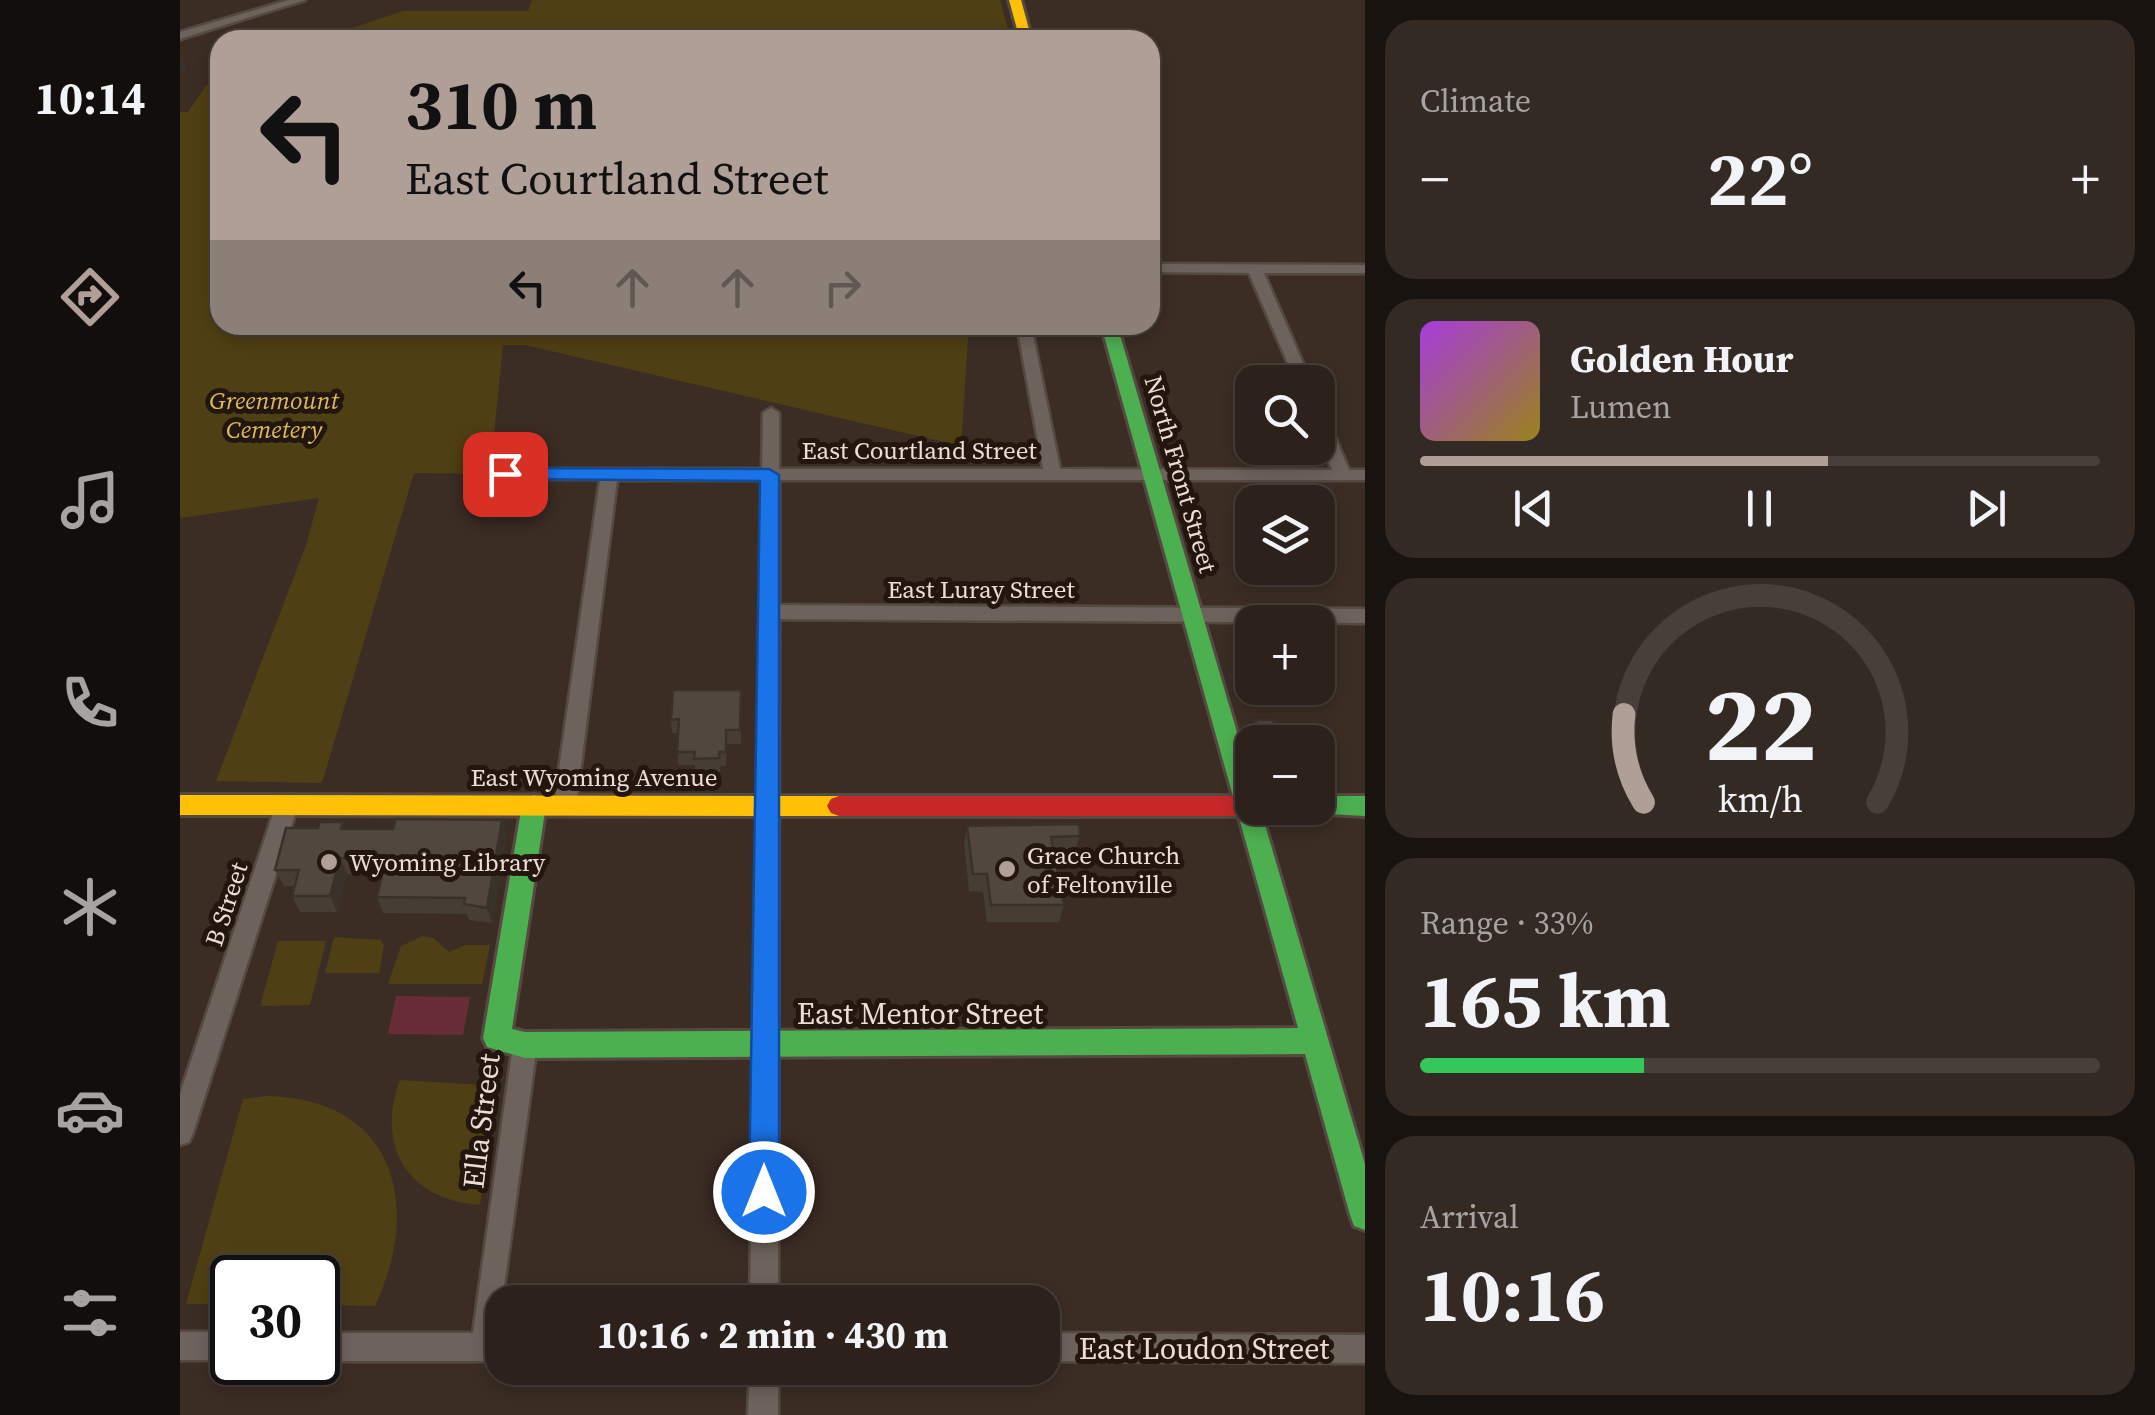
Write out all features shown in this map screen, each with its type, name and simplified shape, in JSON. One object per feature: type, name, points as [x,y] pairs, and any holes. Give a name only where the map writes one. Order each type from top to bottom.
[{"type":"street","points":[[180,36],[300,0]]},
{"type":"street","points":[[1014,0],[1023,30]]},
{"type":"street","points":[[1160,268],[1365,269]]},
{"type":"street","points":[[1254,269],[1296,365]]},
{"type":"street","points":[[1026,335],[1053,475]]},
{"type":"street","name":"North Front Street","points":[[1112,335],[1235,757]]},
{"type":"street","points":[[764,1285],[771,413]]},
{"type":"street","points":[[1335,458],[1342,475]]},
{"type":"street","name":"East Courtland Street","points":[[505,474],[1365,475]]},
{"type":"street","points":[[565,805],[609,475]]},
{"type":"street","name":"East Luray Street","points":[[769,612],[1365,616]]},
{"type":"street","name":"East Wyoming Avenue","points":[[180,805],[1235,806]]},
{"type":"street","name":"B Street","points":[[180,1134],[286,805]]},
{"type":"street","name":"Ella Street","points":[[500,1285],[525,1045],[497,1038],[534,805]]},
{"type":"street","points":[[1335,806],[1365,806]]},
{"type":"street","name":"North Front Street","points":[[1255,825],[1365,1215]]},
{"type":"street","name":"East Mentor Street","points":[[525,1045],[1315,1041]]},
{"type":"street","points":[[180,1346],[210,1346]]},
{"type":"street","points":[[340,1346],[485,1347]]},
{"type":"street","name":"East Loudon Street","points":[[1060,1347],[1365,1349]]},
{"type":"street","points":[[764,1385],[764,1415]]},
{"type":"green space","points":[[532,0],[1000,0],[1008,30],[347,30],[403,11],[528,11]]},
{"type":"green space","name":"Greenmount Cemetery","points":[[210,80],[210,335],[968,335],[961,446],[525,345],[503,345],[490,474],[414,473],[322,783],[216,781],[306,545],[319,498],[180,518],[180,112],[188,112]]},
{"type":"green space","points":[[423,936],[433,938],[449,952],[465,945],[490,945],[482,984],[388,984],[401,946]]},
{"type":"green space","points":[[334,937],[381,940],[384,945],[379,973],[325,973]]},
{"type":"green space","points":[[278,941],[326,941],[310,1005],[260,1006]]},
{"type":"green space","points":[[400,1080],[499,1086],[480,1205],[434,1193],[416,1181],[404,1165],[395,1147],[392,1127]]},
{"type":"green space","points":[[266,1096],[309,1101],[344,1115],[369,1136],[386,1163],[395,1195],[396,1230],[389,1267],[375,1306],[340,1305],[340,1255],[210,1255],[210,1304],[186,1304],[243,1099]]},
{"type":"shaded area","points":[[396,996],[470,997],[463,1035],[388,1034]]},
{"type":"building","points":[[673,690],[741,690],[740,730],[726,730],[726,752],[719,752],[719,758],[694,759],[695,752],[677,752],[679,719],[671,720]]},
{"type":"building","points":[[1255,720],[1273,720],[1275,725],[1257,725]]},
{"type":"building","points":[[396,819],[502,820],[487,908],[464,904],[465,898],[377,897],[386,858],[340,858],[330,896],[292,896],[299,870],[275,870],[286,828],[318,828],[320,822],[343,822],[341,829],[393,829]]},
{"type":"building","name":"Grace Church of Feltonville","points":[[1079,824],[1080,836],[1051,837],[1064,905],[991,905],[987,874],[973,874],[967,826]]},
{"type":"traffic: fast","points":[[1112,335],[1365,1215]]},
{"type":"traffic: fast","points":[[534,805],[497,1038],[525,1045],[1315,1041]]},
{"type":"traffic: fast","points":[[1335,806],[1365,806]]},
{"type":"traffic: slow","points":[[1015,0],[1023,30]]},
{"type":"traffic: slow","points":[[180,805],[839,806]]},
{"type":"traffic: jam","points":[[839,806],[1235,806]]},
{"type":"place","name":"Wyoming Library","points":[[329,862]]},
{"type":"place","name":"Grace Church of Feltonville","points":[[1007,869]]},
{"type":"route","points":[[505,474],[769,475],[764,1192]]}]
